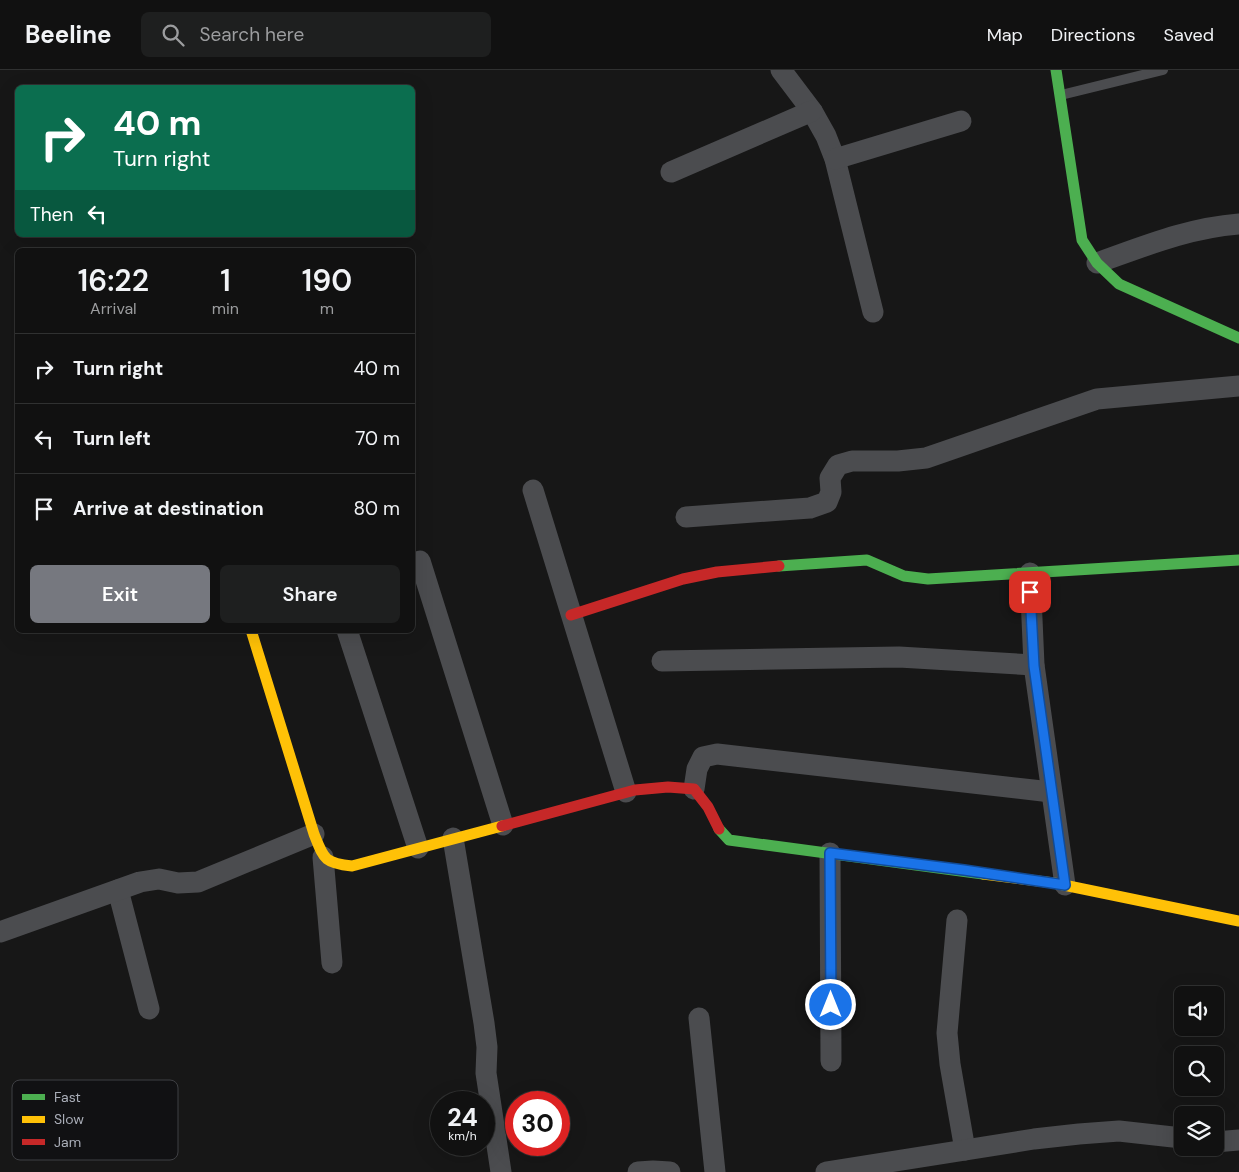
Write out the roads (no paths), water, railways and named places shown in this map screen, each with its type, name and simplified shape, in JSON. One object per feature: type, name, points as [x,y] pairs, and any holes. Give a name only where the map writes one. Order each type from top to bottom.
[{"type":"street","points":[[781,70],[812,111],[826,136],[835,159],[873,312]]},
{"type":"street","points":[[1056,70],[1082,240],[1097,263],[1120,284],[1239,338]]},
{"type":"street","points":[[671,172],[812,111]]},
{"type":"street","points":[[835,159],[961,121]]},
{"type":"street","points":[[1097,263],[1193,230],[1239,224]]},
{"type":"street","points":[[686,518],[810,508],[827,502],[831,492],[830,478],[838,465],[852,461],[898,461],[926,458],[1097,399],[1239,386]]},
{"type":"street","points":[[533,490],[626,792]]},
{"type":"street","points":[[572,615],[683,579],[717,572],[752,568],[866,560],[904,576],[928,579],[1239,560]]},
{"type":"street","points":[[420,561],[503,825]]},
{"type":"street","points":[[1030,573],[1034,666],[1065,885]]},
{"type":"street","points":[[252,633],[314,834],[323,857],[332,963]]},
{"type":"street","points":[[347,633],[418,848]]},
{"type":"street","points":[[662,661],[899,657],[1034,666]]},
{"type":"street","points":[[694,789],[697,769],[703,757],[717,754],[1051,792]]},
{"type":"street","points":[[323,857],[335,864],[352,866],[626,792],[652,786],[676,786],[694,789],[708,807],[719,829],[729,840],[1065,885],[1239,921]]},
{"type":"street","points":[[0,932],[140,882],[159,879],[178,882],[198,882],[314,834]]},
{"type":"street","points":[[453,838],[484,1023],[487,1047],[486,1073],[501,1172]]},
{"type":"street","points":[[830,853],[831,1061]]},
{"type":"street","points":[[118,890],[148,1009]]},
{"type":"street","points":[[957,920],[947,1033],[965,1150]]},
{"type":"street","points":[[699,1018],[715,1172]]},
{"type":"street","points":[[826,1172],[926,1164],[965,1150],[1079,1134],[1119,1131],[1174,1137]]},
{"type":"street","points":[[1224,1141],[1239,1140]]},
{"type":"street","points":[[638,1172],[652,1170],[670,1172]]},
{"type":"lane","points":[[1060,95],[1162,70]]}]
